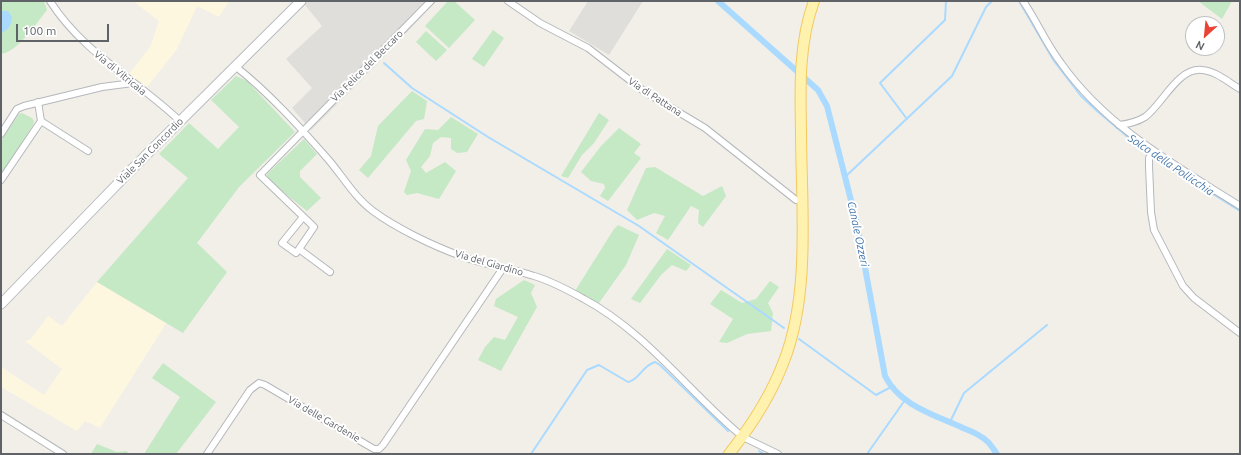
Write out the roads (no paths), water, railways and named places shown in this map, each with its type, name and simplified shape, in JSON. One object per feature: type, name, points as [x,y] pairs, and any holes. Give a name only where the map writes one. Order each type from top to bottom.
[{"type":"main road","name":"Viale San Concordio","points":[[1,304],[180,121],[301,1]]},
{"type":"main road","points":[[729,454],[751,425],[766,401],[785,360],[795,327],[801,276],[800,109],[803,48],[814,1]]},
{"type":"street","name":"Via di Vitricaia","points":[[50,1],[83,42],[180,121]]},
{"type":"street","name":"Via Felice del Beccaro","points":[[303,131],[431,1]]},
{"type":"street","name":"Via di Pattana","points":[[508,1],[540,23],[588,48],[645,92],[705,128],[796,200]]},
{"type":"street","points":[[1023,1],[1061,64],[1085,93],[1152,154],[1240,206]]},
{"type":"street","name":"Via del Giardino","points":[[235,66],[261,86],[303,131],[360,199],[372,210],[390,222],[446,250],[553,283],[598,307],[660,356],[737,432]]},
{"type":"street","points":[[1119,125],[1136,122],[1144,118],[1154,109],[1178,80],[1194,70],[1211,72],[1240,89]]},
{"type":"street","points":[[1,134],[17,109],[38,102],[133,83]]},
{"type":"street","points":[[1,180],[40,121],[38,102]]},
{"type":"street","points":[[40,121],[88,151]]},
{"type":"street","points":[[303,131],[260,175],[314,227],[296,253],[282,243],[303,217]]},
{"type":"street","points":[[1152,154],[1151,212],[1154,230],[1183,286],[1194,298],[1240,333]]},
{"type":"street","points":[[299,249],[330,272]]},
{"type":"street","name":"Via delle Gardenie","points":[[207,454],[250,390],[258,384],[265,385],[374,448],[383,446],[503,268]]},
{"type":"street","points":[[1,415],[63,454]]},
{"type":"street","points":[[747,439],[778,454]]},
{"type":"water","points":[[1,11],[8,11],[12,17],[9,27],[1,33]]},
{"type":"waterway","name":"Canale Ozzeri","points":[[718,1],[818,90],[827,106],[857,224],[885,376],[900,395],[909,402],[930,414],[980,436],[988,442],[997,454]]},
{"type":"waterway","points":[[907,119],[880,83],[945,20],[946,1]]},
{"type":"waterway","points":[[845,177],[952,76],[986,7],[992,1]]},
{"type":"waterway","name":"Solco della Pollicchia","points":[[1019,1],[1054,61],[1081,96],[1143,150],[1240,211]]},
{"type":"waterway","points":[[384,63],[412,88],[488,137],[639,226],[784,328]]},
{"type":"waterway","points":[[950,422],[964,393],[1047,325]]},
{"type":"waterway","points":[[799,339],[876,395],[891,387]]},
{"type":"waterway","points":[[531,454],[587,370],[599,365],[628,382],[635,379],[647,367],[655,362],[660,365],[728,431]]},
{"type":"waterway","points":[[867,454],[905,400]]},
{"type":"waterway","points":[[759,451],[764,454]]}]
